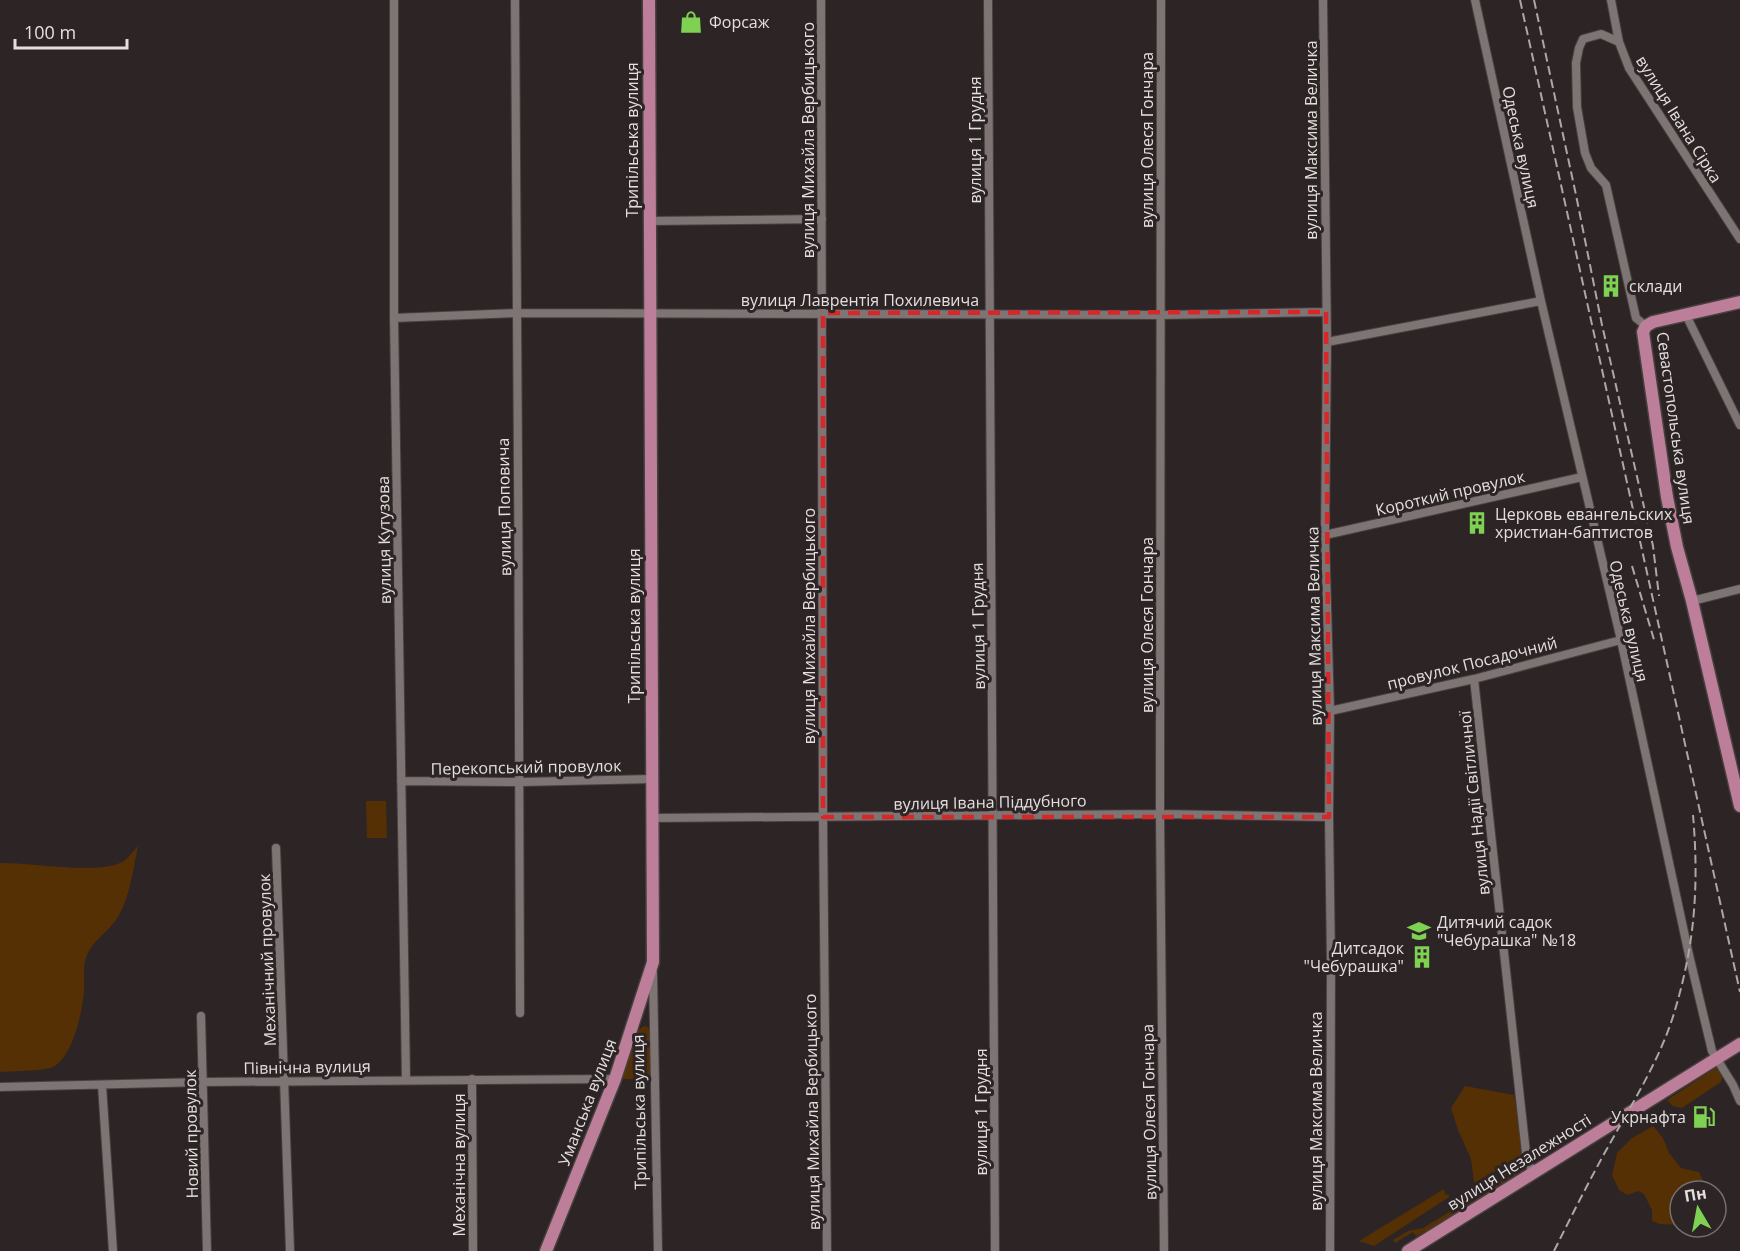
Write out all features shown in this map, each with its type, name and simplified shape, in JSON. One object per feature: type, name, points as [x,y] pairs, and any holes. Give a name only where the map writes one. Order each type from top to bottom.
[{"type":"main road","name":"Трипільська вулиця","points":[[649,0],[653,962]]},
{"type":"main road","points":[[1646,326],[1653,322],[1740,302]]},
{"type":"main road","name":"Севастопольська вулиця","points":[[1646,326],[1643,332],[1644,343],[1667,497],[1740,806]]},
{"type":"main road","name":"Уманська вулиця","points":[[546,1251],[615,1079],[653,962]]},
{"type":"main road","name":"вулиця Незалежності","points":[[1408,1251],[1740,1044]]},
{"type":"street","name":"вулиця Кутузова","points":[[394,0],[394,318],[406,1080]]},
{"type":"street","name":"вулиця Поповича","points":[[515,0],[521,782],[520,1013]]},
{"type":"street","name":"вулиця Михайла Вербицького","points":[[821,0],[823,817],[827,1251]]},
{"type":"street","name":"вулиця 1 Грудня","points":[[988,0],[995,1251]]},
{"type":"street","name":"вулиця Олеся Гончара","points":[[1161,0],[1160,814],[1164,1251]]},
{"type":"street","name":"вулиця Максима Величка","points":[[1323,0],[1327,342],[1325,535],[1330,711],[1330,1251]]},
{"type":"street","name":"Одеська вулиця","points":[[1475,0],[1712,1051],[1734,1084],[1740,1101]]},
{"type":"street","points":[[1611,0],[1619,42]]},
{"type":"street","name":"Севастопольська вулиця","points":[[1619,42],[1600,34],[1583,39],[1576,63],[1577,106],[1585,153],[1591,168],[1606,185],[1636,318],[1646,326]]},
{"type":"street","name":"вулиця Івана Сірка","points":[[1619,42],[1629,68],[1740,239]]},
{"type":"street","points":[[649,221],[822,219]]},
{"type":"street","points":[[1327,342],[1541,300]]},
{"type":"street","name":"вулиця Лаврентія Похилевича","points":[[394,318],[516,313],[649,312],[1161,315],[1326,312]]},
{"type":"street","points":[[1686,315],[1740,425]]},
{"type":"street","name":"Короткий провулок","points":[[1325,535],[1582,477]]},
{"type":"street","points":[[1692,601],[1740,589]]},
{"type":"street","name":"провулок Посадочний","points":[[1330,711],[1474,679],[1621,640]]},
{"type":"street","name":"вулиця Надії Світличної","points":[[1474,679],[1527,1162],[1534,1172]]},
{"type":"street","name":"Перекопський провулок","points":[[401,781],[521,782],[652,779]]},
{"type":"street","name":"вулиця Івана Піддубного","points":[[652,818],[1160,814],[1329,818]]},
{"type":"street","name":"Механічний провулок","points":[[276,848],[290,1251]]},
{"type":"street","name":"Трипільська вулиця","points":[[653,962],[658,1251]]},
{"type":"street","name":"Новий провулок","points":[[201,1016],[207,1251]]},
{"type":"street","name":"Механічна вулиця","points":[[472,1079],[473,1251]]},
{"type":"street","name":"Північна вулиця","points":[[0,1087],[203,1082],[615,1079]]},
{"type":"street","points":[[102,1085],[113,1251]]},
{"type":"highlighted area","points":[[1326,312],[1329,817],[823,817],[823,313]]},
{"type":"shaded area","points":[[366,801],[386,801],[387,838],[367,838]]},
{"type":"shaded area","points":[[138,846],[121,912],[87,955],[81,1010],[75,1034],[64,1056],[58,1064],[50,1068],[0,1072],[0,863],[97,868],[122,862]]},
{"type":"shaded area","points":[[644,1026],[648,1027],[650,1033],[652,1079],[620,1079],[637,1031]]},
{"type":"shaded area","points":[[1717,1067],[1722,1074],[1721,1082],[1682,1108],[1673,1106],[1667,1100]]},
{"type":"shaded area","points":[[1465,1086],[1514,1095],[1524,1155],[1474,1183],[1471,1159],[1451,1108]]},
{"type":"shaded area","points":[[1653,1126],[1681,1168],[1699,1172],[1702,1179],[1668,1179],[1668,1224],[1652,1221],[1652,1210],[1644,1194],[1638,1191],[1627,1195],[1619,1190],[1612,1175],[1617,1153],[1632,1138]]},
{"type":"shaded area","points":[[1524,1166],[1526,1170],[1428,1231],[1416,1236],[1413,1232],[1395,1243],[1393,1240],[1408,1231],[1423,1228]]},
{"type":"shaded area","points":[[1444,1189],[1445,1194],[1449,1197],[1374,1246],[1359,1241]]},
{"type":"railway","points":[[1520,0],[1740,992]]},
{"type":"railway","points":[[1534,0],[1602,325],[1653,546],[1659,596]]},
{"type":"railway","points":[[1632,566],[1655,643]]},
{"type":"railway","points":[[1554,1251],[1648,1075],[1670,1027],[1682,985],[1694,914],[1696,866],[1693,815]]},
{"type":"place","name":"Форсаж","points":[[691,22]]},
{"type":"place","name":"склади","points":[[1611,286]]},
{"type":"place","name":"Церковь евангельских христиан-баптистов","points":[[1477,523]]},
{"type":"place","name":"Дитячий садок \"Чебурашка\" №18","points":[[1419,931]]},
{"type":"place","name":"Дитсадок \"Чебурашка\"","points":[[1422,957]]},
{"type":"place","name":"Укрнафта","points":[[1704,1117]]}]
